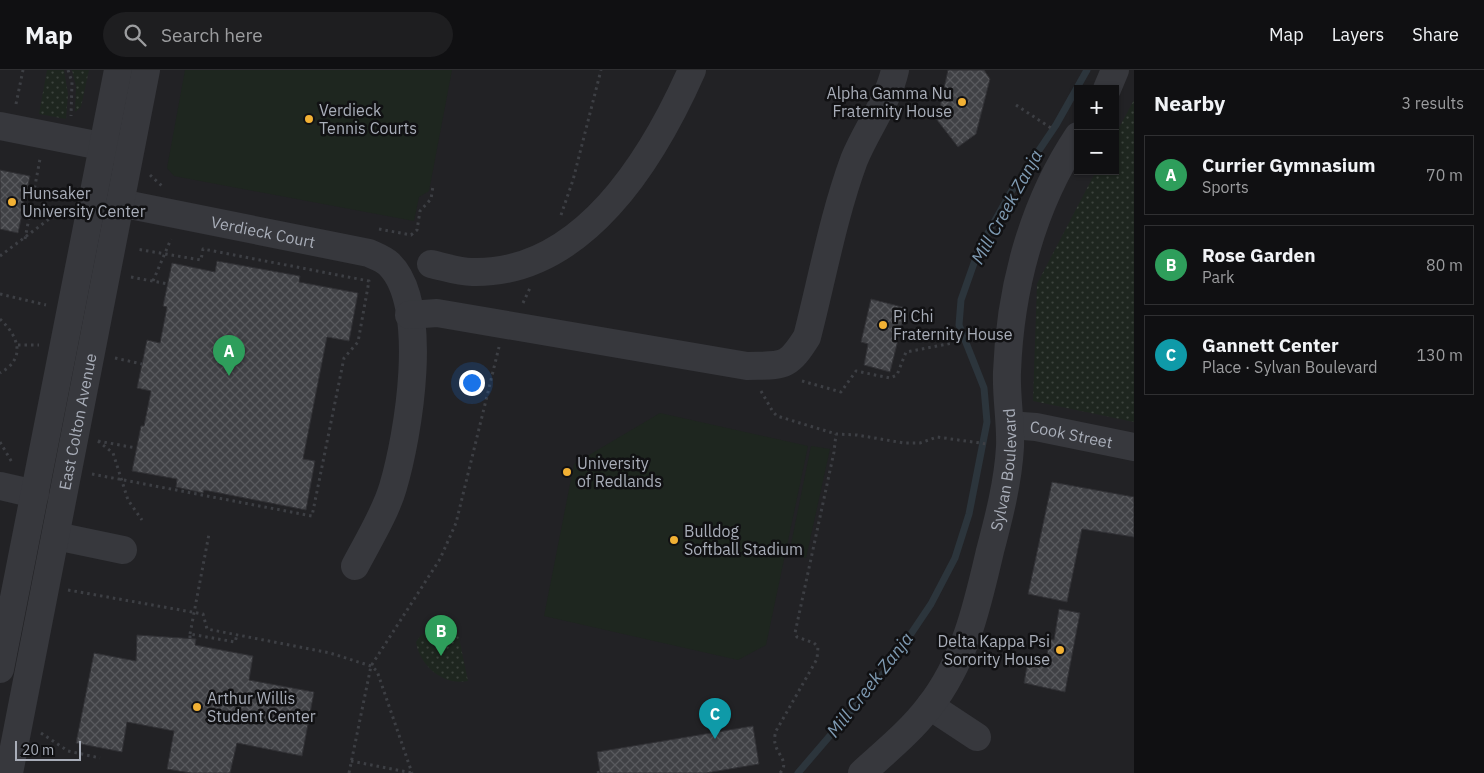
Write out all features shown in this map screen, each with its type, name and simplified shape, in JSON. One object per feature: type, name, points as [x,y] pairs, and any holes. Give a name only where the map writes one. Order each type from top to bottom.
[{"type":"street","name":"East Colton Avenue","points":[[0,669],[118,70]]},
{"type":"street","name":"East Colton Avenue","points":[[9,773],[146,70]]},
{"type":"street","points":[[431,264],[472,272],[497,270],[544,257],[564,245],[589,226],[612,202],[637,168],[682,94],[692,70]]},
{"type":"street","points":[[355,566],[394,487],[411,400],[412,354],[409,314],[437,313],[747,366],[778,366],[794,358],[807,337],[844,188],[855,158],[885,99],[895,70]]},
{"type":"street","points":[[1109,85],[1115,70]]},
{"type":"street","points":[[0,126],[130,151]]},
{"type":"street","name":"Sylvan Boulevard","points":[[862,773],[914,726],[930,706],[955,667],[973,623],[1001,509],[1010,448],[1007,373],[1015,294],[1029,239],[1050,183],[1074,143]]},
{"type":"street","name":"Verdieck Court","points":[[120,203],[369,253],[388,264],[398,277],[409,314]]},
{"type":"street","name":"Cook Street","points":[[1010,425],[1036,427],[1134,446]]},
{"type":"street","points":[[7,476],[35,494]]},
{"type":"street","points":[[56,536],[123,550]]},
{"type":"street","points":[[930,706],[977,737]]},
{"type":"path","points":[[68,70],[72,98],[70,124]]},
{"type":"path","points":[[558,224],[573,180],[601,70]]},
{"type":"path","points":[[1016,105],[1040,120]]},
{"type":"path","points":[[25,239],[42,151]]},
{"type":"path","points":[[150,175],[162,186],[172,188]]},
{"type":"path","points":[[374,228],[411,235],[417,230],[420,211],[431,199],[433,186]]},
{"type":"path","points":[[0,256],[57,214],[65,211]]},
{"type":"path","points":[[152,281],[181,215]]},
{"type":"path","points":[[92,474],[312,516],[344,358],[358,342],[369,281],[204,249],[200,260],[136,249]]},
{"type":"path","points":[[130,277],[168,284]]},
{"type":"path","points":[[522,306],[532,282]]},
{"type":"path","points":[[0,294],[47,305]]},
{"type":"path","points":[[0,319],[13,331],[18,345],[14,359],[0,373]]},
{"type":"path","points":[[783,363],[804,383],[841,392],[856,371],[890,378],[897,375],[906,352],[953,342],[972,334]]},
{"type":"path","points":[[349,773],[371,666],[440,558],[456,523],[501,341]]},
{"type":"path","points":[[18,345],[45,347]]},
{"type":"path","points":[[108,357],[142,364]]},
{"type":"path","points":[[747,366],[777,416],[836,434],[857,435],[904,443],[920,443],[937,437],[956,438],[992,445]]},
{"type":"path","points":[[780,773],[784,769],[784,762],[774,743],[776,730],[817,659],[818,647],[814,643],[797,637],[795,633],[834,452],[836,434]]},
{"type":"path","points":[[136,448],[98,441],[113,453],[128,500],[142,520]]},
{"type":"path","points":[[0,442],[7,476]]},
{"type":"path","points":[[190,638],[209,534]]},
{"type":"path","points":[[68,590],[203,614],[207,629],[330,653],[371,666],[377,671],[412,773]]},
{"type":"path","points":[[190,634],[235,642],[237,635]]},
{"type":"path","points":[[41,733],[68,751],[100,758]]},
{"type":"path","points":[[351,761],[412,773]]},
{"type":"shaded area","name":"University of Redlands","points":[[0,70],[1134,70],[1134,773],[0,773]]},
{"type":"shaded area","points":[[47,70],[64,70],[68,94],[66,119],[39,114]]},
{"type":"shaded area","points":[[72,70],[89,70],[81,107],[75,112],[76,86]]},
{"type":"shaded area","name":"Verdieck Tennis Courts","points":[[185,70],[452,70],[429,191],[419,197],[414,221],[174,176],[167,168]]},
{"type":"shaded area","points":[[1134,100],[1134,422],[1033,401],[1037,284],[1094,175],[1119,175],[1119,128]]},
{"type":"shaded area","name":"Bulldog Softball Stadium","points":[[660,413],[808,446],[766,645],[738,660],[544,616],[574,464]]},
{"type":"shaded area","points":[[811,446],[830,449],[806,558],[789,554]]},
{"type":"shaded area","points":[[455,619],[468,681],[450,680],[434,672],[422,659],[416,642],[421,635]]},
{"type":"building","name":"Alpha Gamma Nu Fraternity House","points":[[948,70],[984,70],[990,79],[976,134],[958,147],[937,120]]},
{"type":"building","name":"Hunsaker University Center","points":[[0,170],[30,176],[18,233],[0,229]]},
{"type":"building","points":[[217,261],[300,276],[299,282],[358,293],[349,341],[327,337],[303,459],[315,461],[306,510],[204,490],[203,493],[176,487],[177,479],[132,471],[141,426],[144,426],[151,391],[137,388],[147,340],[160,343],[167,307],[163,306],[172,263],[215,272]]},
{"type":"building","name":"Pi Chi Fraternity House","points":[[871,299],[906,308],[890,372],[864,365],[868,344],[861,342]]},
{"type":"building","points":[[1052,482],[1134,497],[1134,537],[1082,529],[1067,602],[1028,594]]},
{"type":"building","name":"Delta Kappa Psi Sorority House","points":[[1059,609],[1080,613],[1065,692],[1024,683],[1028,660],[1045,664],[1050,639],[1054,640]]},
{"type":"building","name":"Arthur Willis Student Center","points":[[137,635],[196,639],[195,645],[253,656],[249,680],[314,692],[302,756],[237,743],[230,773],[191,773],[167,769],[174,731],[127,722],[122,752],[76,743],[94,653],[136,661]]},
{"type":"building","points":[[753,726],[759,764],[706,773],[600,773],[597,752]]},
{"type":"waterway","name":"Mill Creek Zanja","points":[[798,773],[888,668],[931,604],[955,558],[969,514],[987,422],[984,388],[959,325],[961,300],[979,249],[1011,192],[1056,125],[1087,70]]},
{"type":"place","name":"Alpha Gamma Nu Fraternity House","points":[[962,102]]},
{"type":"place","name":"Verdieck Tennis Courts","points":[[309,119]]},
{"type":"place","name":"Hunsaker University Center","points":[[12,202]]},
{"type":"place","name":"Pi Chi Fraternity House","points":[[883,325]]},
{"type":"place","name":"Currier Gymnasium","points":[[229,376]]},
{"type":"place","name":"University of Redlands","points":[[567,472]]},
{"type":"place","name":"Bulldog Softball Stadium","points":[[674,540]]},
{"type":"place","name":"Delta Kappa Psi Sorority House","points":[[1060,650]]},
{"type":"place","name":"Rose Garden","points":[[441,656]]},
{"type":"place","name":"Arthur Willis Student Center","points":[[197,707]]},
{"type":"place","name":"Gannett Center","points":[[715,739]]}]
